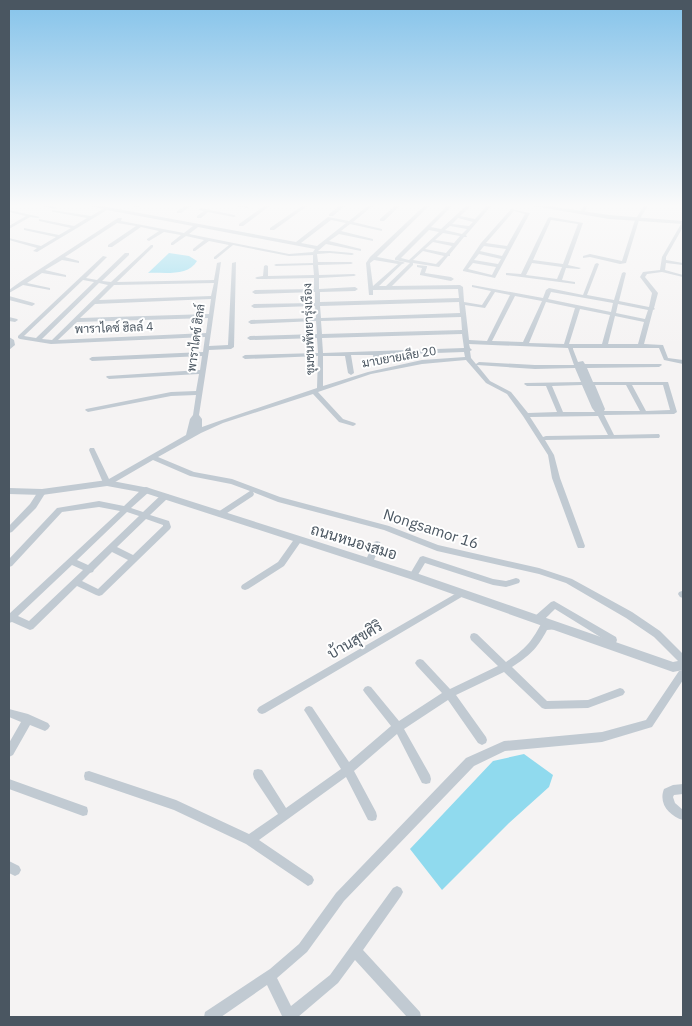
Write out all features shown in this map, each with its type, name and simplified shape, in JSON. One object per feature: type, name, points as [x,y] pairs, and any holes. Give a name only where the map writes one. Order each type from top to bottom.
[{"type":"street","points":[[9,292],[69,252]]},
{"type":"street","points":[[55,340],[95,302],[142,252]]},
{"type":"street","name":"พาราไดซ์ ฮิลล์","points":[[189,437],[200,393],[214,297],[217,260],[225,252]]},
{"type":"street","points":[[273,252],[289,255],[311,252]]},
{"type":"street","name":"ชุมชนพัทยารุ่งเรือง","points":[[317,252],[316,276],[321,355],[318,391]]},
{"type":"street","points":[[327,252],[352,254]]},
{"type":"street","points":[[371,294],[373,287],[368,263],[378,252]]},
{"type":"street","points":[[405,252],[398,259],[425,267],[422,274],[451,279]]},
{"type":"street","points":[[388,287],[421,252]]},
{"type":"street","points":[[432,252],[448,255]]},
{"type":"street","points":[[372,258],[438,266],[450,252]]},
{"type":"street","points":[[504,258],[477,252],[465,270],[493,277],[504,258],[506,252]]},
{"type":"street","points":[[523,276],[533,252]]},
{"type":"street","points":[[559,281],[570,252]]},
{"type":"street","points":[[585,257],[590,255],[620,263],[624,262],[627,252]]},
{"type":"street","points":[[662,271],[663,261],[668,252]]},
{"type":"street","points":[[37,340],[126,254]]},
{"type":"street","points":[[82,279],[106,257]]},
{"type":"street","points":[[60,258],[77,262]]},
{"type":"street","points":[[472,261],[499,266]]},
{"type":"street","points":[[529,261],[579,268]]},
{"type":"street","points":[[663,261],[683,264]]},
{"type":"street","points":[[92,358],[206,351],[231,347],[234,263]]},
{"type":"street","points":[[276,265],[351,263]]},
{"type":"street","points":[[373,287],[401,263]]},
{"type":"street","points":[[585,295],[597,264]]},
{"type":"street","points":[[265,278],[266,266]]},
{"type":"street","points":[[42,270],[64,276]]},
{"type":"street","points":[[641,345],[655,293],[642,277],[646,273],[662,271],[683,276]]},
{"type":"street","points":[[605,345],[624,273]]},
{"type":"street","points":[[508,274],[573,283]]},
{"type":"street","points":[[257,278],[354,275]]},
{"type":"street","points":[[82,279],[112,284],[216,281]]},
{"type":"street","name":"พาราไดซ์ ฮิลล์ 4","points":[[82,279],[20,337],[51,342],[55,340],[208,335]]},
{"type":"street","points":[[22,283],[48,289]]},
{"type":"street","points":[[474,286],[648,321]]},
{"type":"street","points":[[373,287],[460,287],[469,350],[468,358],[488,382],[509,393],[526,415],[551,456],[556,478],[581,546]]},
{"type":"street","points":[[256,292],[355,289]]},
{"type":"street","points":[[254,306],[461,302],[483,307],[494,290]]},
{"type":"street","points":[[525,345],[550,290],[652,308]]},
{"type":"street","points":[[489,342],[512,294]]},
{"type":"street","points":[[95,302],[214,297]]},
{"type":"street","points":[[9,298],[32,304]]},
{"type":"street","points":[[578,307],[568,346],[587,383],[595,408],[600,413],[612,437]]},
{"type":"street","points":[[76,320],[211,316]]},
{"type":"street","points":[[251,322],[463,316]]},
{"type":"street","points":[[250,338],[465,332]]},
{"type":"street","points":[[9,339],[12,340],[12,345],[9,348]]},
{"type":"street","points":[[467,342],[568,346],[661,346],[666,359],[683,362]]},
{"type":"street","points":[[245,357],[469,350]]},
{"type":"street","points":[[376,353],[378,364]]},
{"type":"street","points":[[348,354],[351,373]]},
{"type":"street","name":"มาบยายเลีย 20","points":[[107,483],[189,437],[221,422],[318,391],[347,379],[422,362],[468,358]]},
{"type":"street","points":[[479,364],[535,367],[659,365]]},
{"type":"street","points":[[109,377],[203,372]]},
{"type":"street","points":[[526,415],[674,412],[666,384],[527,384]]},
{"type":"street","points":[[548,384],[560,414]]},
{"type":"street","points":[[628,384],[644,413]]},
{"type":"street","points":[[318,391],[341,420],[353,424]]},
{"type":"street","points":[[88,410],[171,394],[200,393]]},
{"type":"street","name":"พาราไดซ์ ฮิลล์","points":[[196,415],[199,419],[199,432]]},
{"type":"street","points":[[546,438],[656,436]]},
{"type":"street","points":[[92,450],[107,483]]},
{"type":"street","name":"Nongsamor 16","points":[[154,458],[193,474],[232,482],[278,499],[386,528],[437,548],[540,572],[569,581],[657,634],[683,660]]},
{"type":"street","name":"ถนนหนองสมอ","points":[[9,491],[42,492],[107,483],[146,490],[413,576],[680,670]]},
{"type":"street","points":[[146,490],[10,618],[30,626],[165,496]]},
{"type":"street","points":[[9,530],[33,506],[42,492]]},
{"type":"street","points":[[221,514],[250,494]]},
{"type":"street","points":[[9,564],[60,510],[99,504],[126,510],[166,523],[167,526],[99,593],[77,582]]},
{"type":"street","points":[[245,587],[281,564],[298,540]]},
{"type":"street","points":[[370,562],[377,544]]},
{"type":"street","points":[[112,548],[134,559]]},
{"type":"street","points":[[413,576],[423,559],[493,582],[506,584],[516,581]]},
{"type":"street","points":[[72,561],[90,570]]},
{"type":"street","name":"บ้านสุขศิริ","points":[[262,710],[462,593]]},
{"type":"street","points":[[538,619],[554,604],[613,640]]},
{"type":"street","points":[[250,840],[348,770],[398,727],[449,694],[505,667],[522,656],[536,642],[544,627],[555,625]]},
{"type":"street","points":[[474,637],[545,706],[588,704],[620,692]]},
{"type":"street","points":[[420,662],[449,694],[482,740]]},
{"type":"street","points":[[210,1017],[269,976],[303,948],[340,897],[470,762],[504,746],[602,737],[649,724],[680,670]]},
{"type":"street","points":[[368,690],[398,727],[426,779]]},
{"type":"street","points":[[309,710],[348,770],[372,816]]},
{"type":"street","points":[[9,713],[44,726]]},
{"type":"street","points":[[9,752],[28,719]]},
{"type":"street","points":[[258,774],[285,814]]},
{"type":"street","points":[[89,776],[176,805],[250,840],[308,880]]},
{"type":"street","points":[[9,784],[83,811]]},
{"type":"street","points":[[683,789],[673,790],[668,793],[674,810],[683,815]]},
{"type":"street","points":[[269,976],[288,1017],[334,979],[397,892]]},
{"type":"street","points":[[355,950],[415,1017]]},
{"type":"water","points":[[169,253],[189,256],[197,261],[193,266],[182,272],[148,273]]},
{"type":"water","points":[[524,754],[553,775],[549,787],[509,823],[442,890],[410,849],[493,761]]}]
